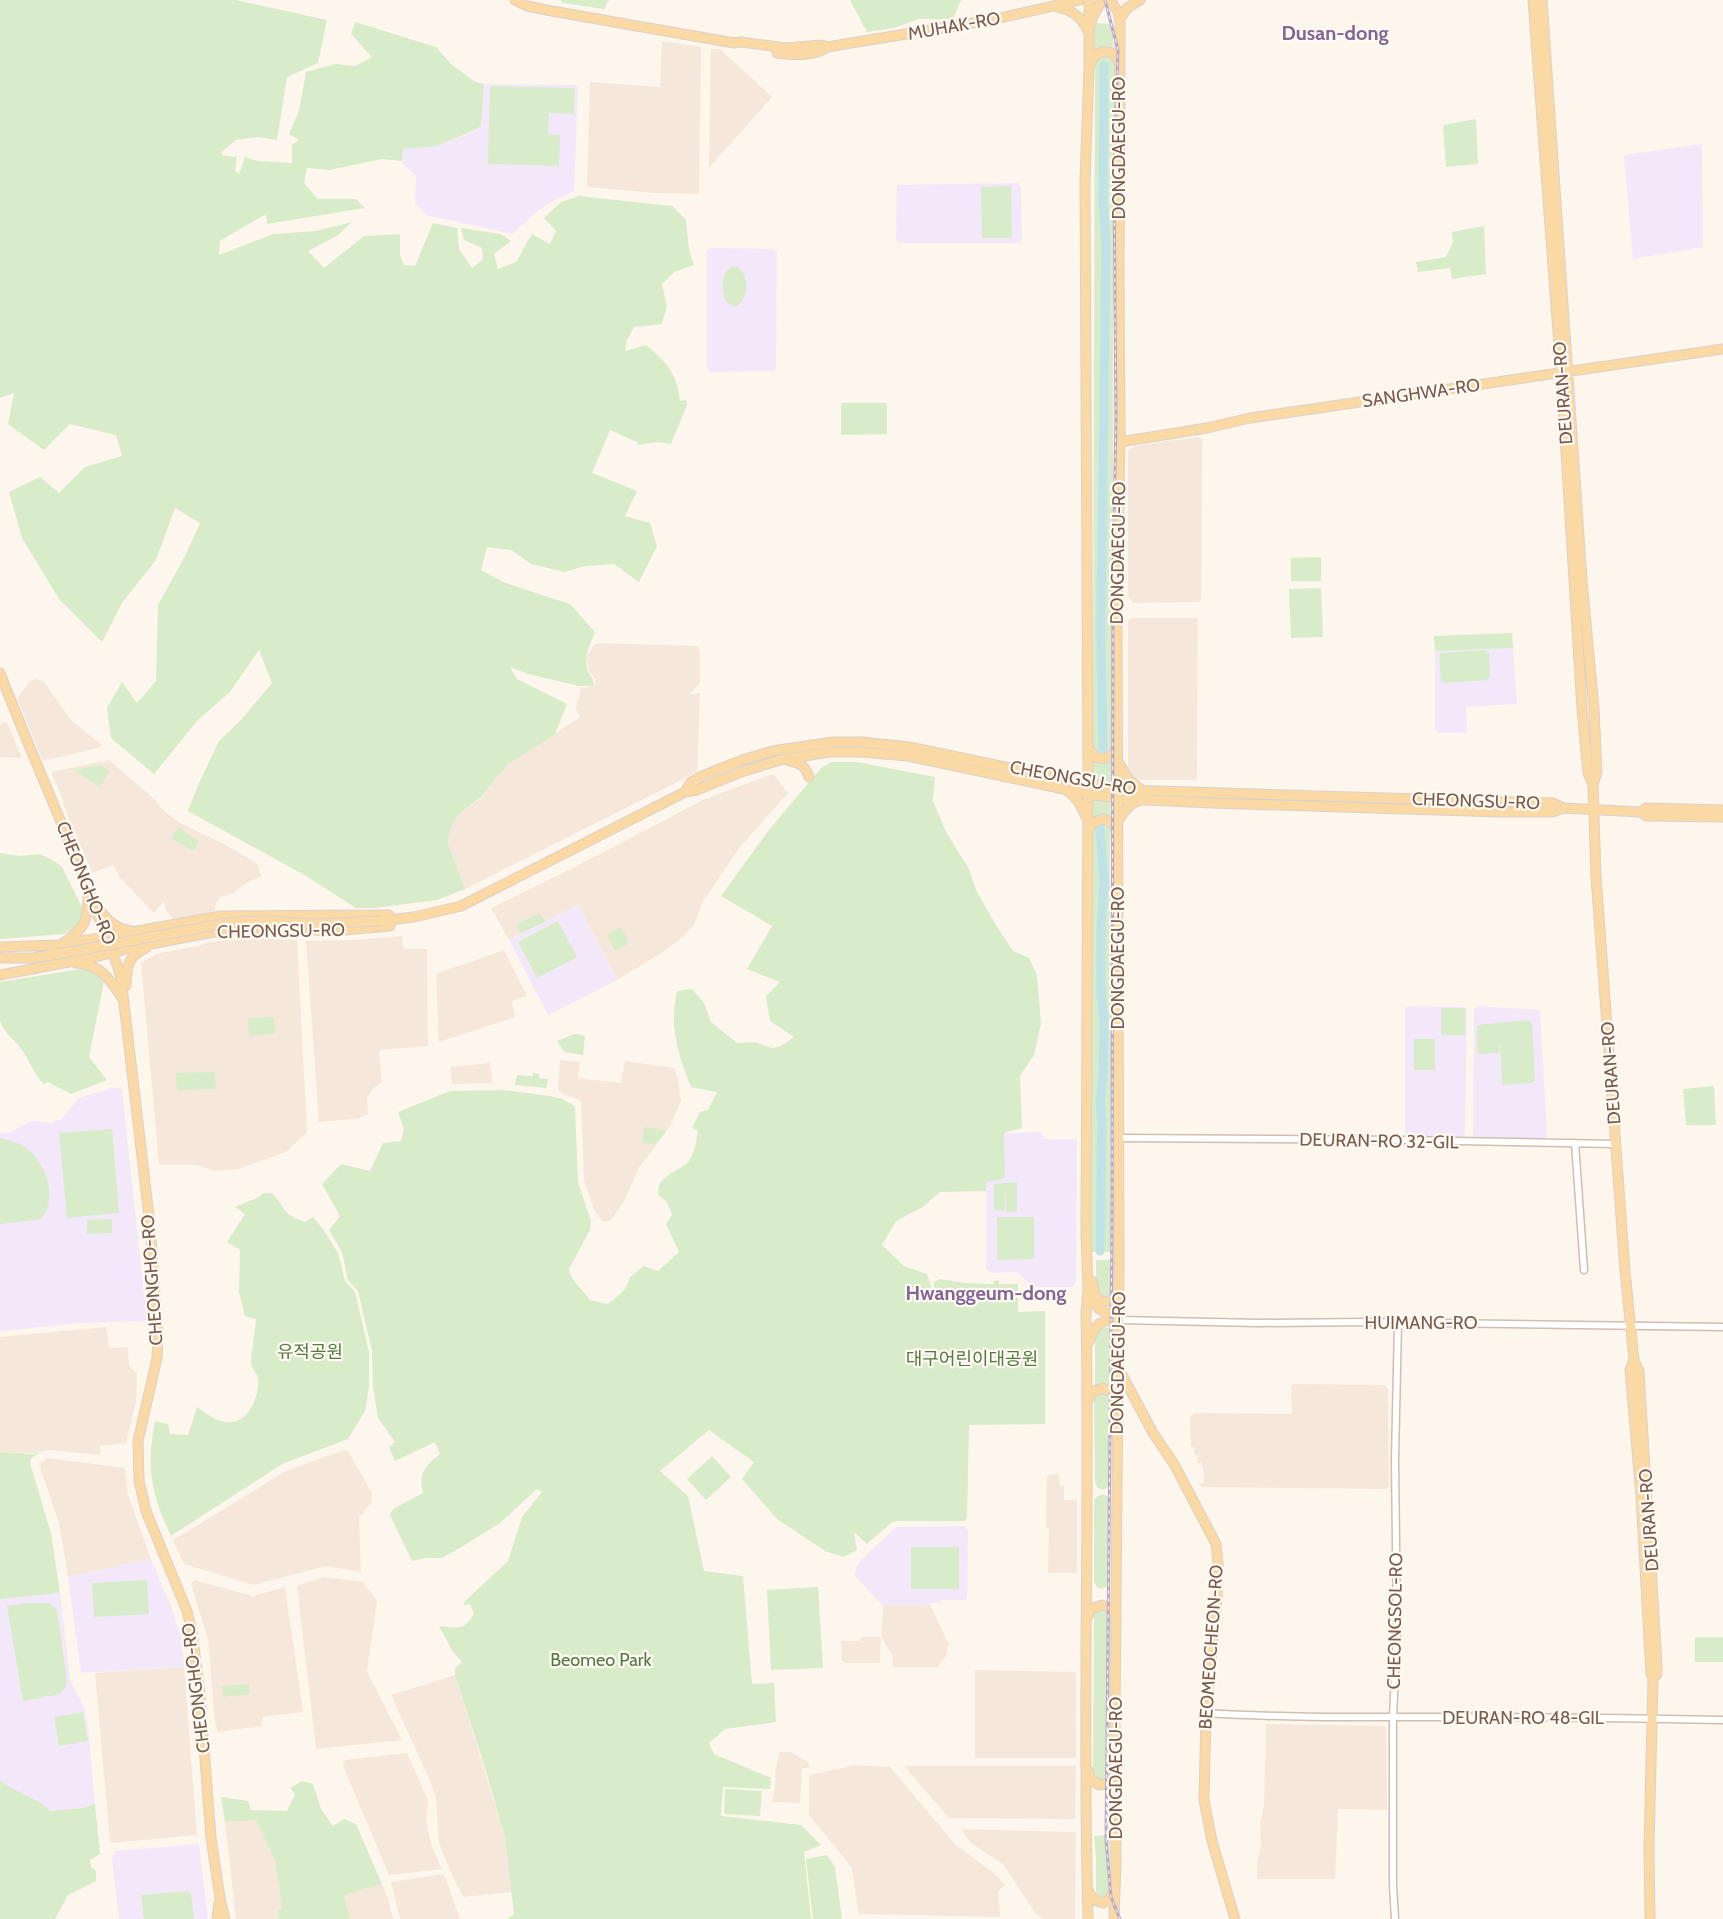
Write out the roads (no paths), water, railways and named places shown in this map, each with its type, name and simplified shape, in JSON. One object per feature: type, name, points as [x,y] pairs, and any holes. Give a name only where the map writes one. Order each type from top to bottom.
[{"type":"main road","name":"MUHAK-RO","points":[[516,0],[527,6],[546,10],[734,43],[742,42],[786,48],[822,45],[827,47],[991,20],[1080,0]]},
{"type":"main road","name":"DONGDAEGU-RO","points":[[1088,1919],[1086,1313],[1088,1290],[1088,441],[1085,180],[1089,0]]},
{"type":"main road","points":[[1089,34],[1092,18],[1102,0]]},
{"type":"main road","name":"DONGDAEGU-RO","points":[[1110,0],[1120,19],[1120,442],[1117,744],[1119,1320],[1116,1883],[1114,1919]]},
{"type":"main road","points":[[1120,19],[1126,8],[1140,0]]},
{"type":"main road","name":"DEURAN-RO","points":[[1533,0],[1594,709],[1597,772],[1593,785],[1596,876],[1630,1326],[1634,1360],[1639,1371],[1651,1545],[1657,1674],[1653,1679],[1649,1846],[1650,1919]]},
{"type":"main road","name":"DEURAN-RO","points":[[1542,0],[1565,371]]},
{"type":"main road","points":[[1062,4],[1085,24],[1089,34]]},
{"type":"main road","points":[[1089,67],[1092,58],[1101,52],[1114,54],[1120,63]]},
{"type":"main road","name":"SANGHWA-RO","points":[[1120,442],[1207,428],[1250,418],[1723,349]]},
{"type":"main road","name":"CHEONGHO-RO","points":[[0,674],[88,887],[106,938],[114,952],[121,978],[150,1225],[158,1336],[157,1358],[138,1441],[139,1481],[146,1511],[187,1611],[192,1631],[200,1695],[206,1790],[220,1898],[225,1919]]},
{"type":"main road","name":"CHEONGSU-RO","points":[[685,792],[692,782],[742,760],[772,751],[832,742],[862,742],[909,747],[1071,780],[1118,794]]},
{"type":"main road","points":[[1087,745],[1091,754],[1100,759],[1105,759],[1114,754],[1117,744]]},
{"type":"main road","name":"CHEONGSU-RO","points":[[0,946],[59,950],[233,922],[266,921],[313,924],[380,921],[414,917],[461,906],[685,792],[697,790],[744,771],[780,760],[829,752],[862,752],[908,756],[1088,794],[1143,795],[1212,804],[1500,812],[1553,812],[1563,808],[1594,808],[1640,812],[1646,816],[1723,817]]},
{"type":"main road","points":[[1118,756],[1125,776],[1143,795],[1128,808],[1118,821]]},
{"type":"main road","points":[[780,760],[800,762],[806,768],[809,776]]},
{"type":"main road","points":[[1071,780],[1082,773],[1088,762]]},
{"type":"main road","points":[[1061,788],[1075,797],[1088,820]]},
{"type":"main road","name":"CHEONGSU-RO","points":[[1640,812],[1646,808],[1723,810]]},
{"type":"main road","points":[[1088,835],[1092,823],[1104,819],[1114,825],[1117,836]]},
{"type":"main road","points":[[88,887],[101,911],[111,924],[128,931],[155,929]]},
{"type":"main road","points":[[59,950],[80,931],[85,923],[88,887]]},
{"type":"main road","name":"CHEONGSU-RO","points":[[0,958],[33,958],[78,942],[222,916],[393,915],[414,917]]},
{"type":"main road","name":"CHEONGSU-RO","points":[[0,975],[159,942],[243,928],[334,931],[394,925],[414,917]]},
{"type":"main road","points":[[155,929],[151,937],[159,942]]},
{"type":"main road","points":[[78,942],[83,944],[87,950],[85,956],[78,960]]},
{"type":"main road","points":[[125,1004],[128,965],[131,958],[136,953],[159,942]]},
{"type":"main road","points":[[63,963],[86,964],[100,970],[108,977],[125,1004]]},
{"type":"main road","points":[[1087,1261],[1091,1272],[1094,1294],[1100,1301],[1108,1302],[1114,1298],[1119,1281]]},
{"type":"main road","points":[[1088,1290],[1095,1305],[1103,1312],[1119,1320]]},
{"type":"main road","points":[[1087,1348],[1096,1326],[1102,1321],[1119,1320]]},
{"type":"main road","name":"BEOMEOCHEON-RO","points":[[1118,1367],[1153,1432],[1174,1464],[1216,1544],[1218,1564],[1217,1599],[1206,1713],[1204,1800],[1212,1841],[1235,1919]]},
{"type":"main road","points":[[1087,1407],[1090,1396],[1100,1389],[1111,1391],[1118,1402],[1126,1399],[1138,1404]]},
{"type":"main road","points":[[1086,1620],[1092,1609],[1102,1605],[1112,1609],[1116,1619]]},
{"type":"main road","points":[[1086,1763],[1090,1779],[1099,1785],[1111,1782],[1116,1770]]},
{"type":"main road","points":[[1087,1887],[1091,1897],[1103,1904],[1112,1896],[1116,1883]]},
{"type":"main road","points":[[1087,1897],[1094,1919]]},
{"type":"main road","name":"CHEONGHO-RO","points":[[217,1919],[220,1898]]},
{"type":"street","name":"DEURAN-RO 32-GIL","points":[[1118,1138],[1616,1144]]},
{"type":"street","points":[[1575,1143],[1584,1270]]},
{"type":"street","name":"HUIMANG-RO","points":[[1119,1320],[1723,1327]]},
{"type":"street","name":"CHEONGSOL-RO","points":[[1395,1919],[1393,1885],[1393,1717],[1397,1630],[1395,1484],[1398,1322]]},
{"type":"street","name":"DEURAN-RO 48-GIL","points":[[1206,1713],[1271,1717],[1653,1718],[1723,1720]]},
{"type":"waterway","points":[[1103,753],[1101,631],[1106,244],[1103,200],[1104,66]]},
{"type":"waterway","points":[[1100,827],[1104,882],[1101,928],[1101,989],[1104,1022],[1103,1077],[1100,1102],[1102,1120],[1100,1251]]},
{"type":"railway","points":[[1105,0],[1118,50],[1114,179],[1116,418],[1113,578],[1112,1232],[1106,1840],[1111,1897],[1120,1919]]},
{"type":"district","name":"Dusan-dong","points":[[1335,33]]},
{"type":"district","name":"Hwanggeum-dong","points":[[986,1293]]},
{"type":"park label","name":"유적공원","points":[[310,1352]]},
{"type":"park label","name":"대구어린이대공원","points":[[972,1359]]},
{"type":"park label","name":"Beomeo Park","points":[[601,1660]]}]
